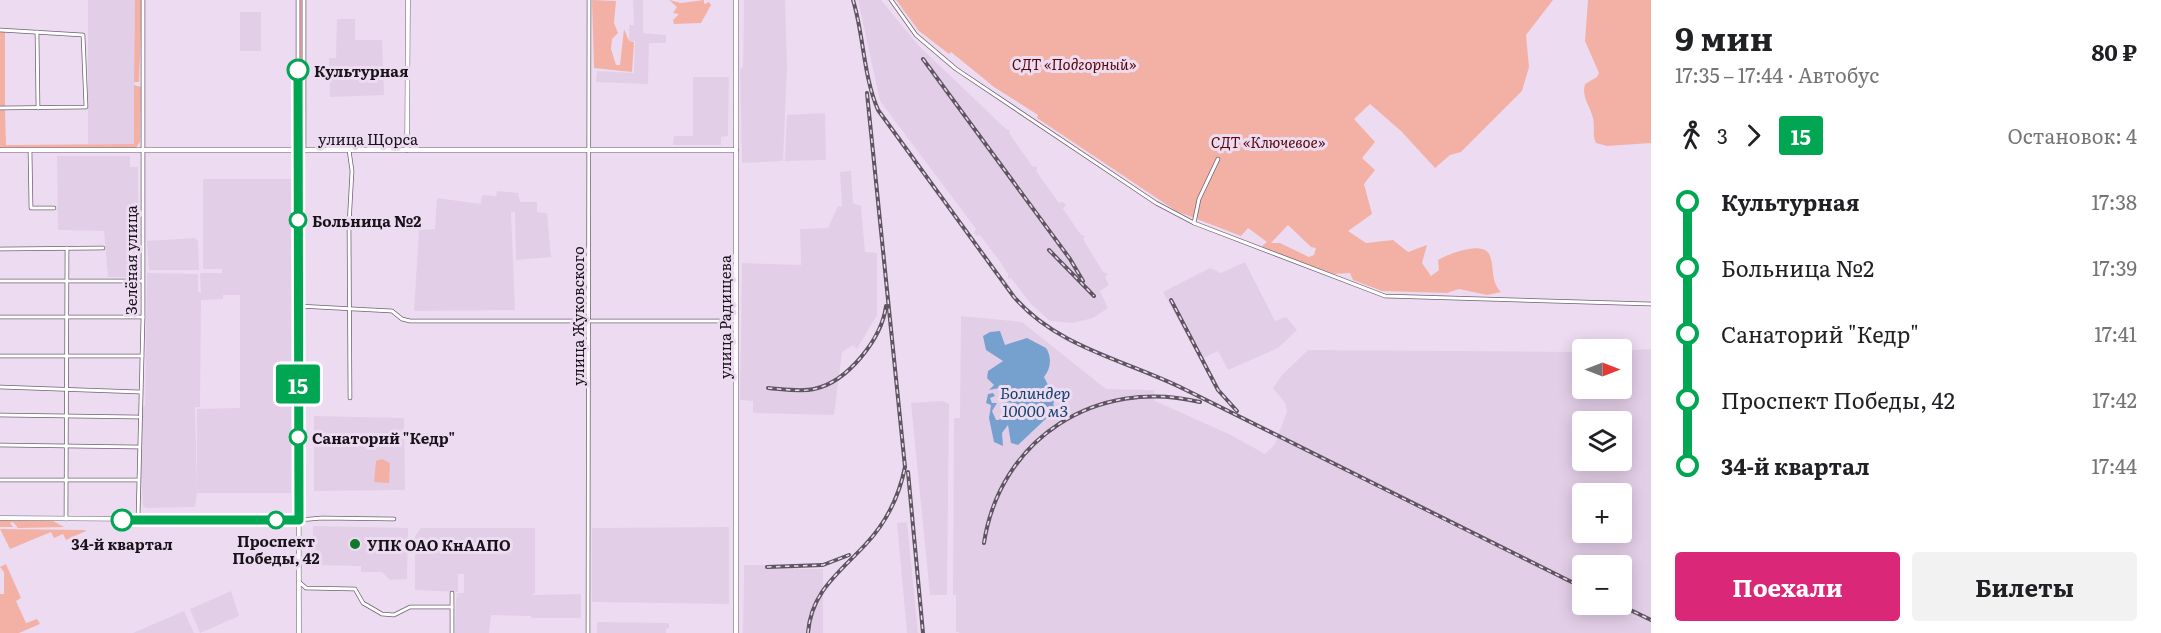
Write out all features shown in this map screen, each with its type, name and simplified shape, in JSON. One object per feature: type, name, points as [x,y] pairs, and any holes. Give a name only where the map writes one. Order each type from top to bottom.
[{"type":"street","name":"Зелёная улица","points":[[138,520],[138,417],[142,356],[143,0]]},
{"type":"street","points":[[298,0],[299,633]]},
{"type":"street","points":[[304,0],[304,150]]},
{"type":"street","points":[[407,150],[408,0]]},
{"type":"street","name":"улица Жуковского","points":[[588,633],[589,0]]},
{"type":"street","name":"улица Радищева","points":[[736,0],[736,633]]},
{"type":"street","points":[[891,0],[916,35],[956,69],[1156,203],[1194,223],[1385,296],[1651,304]]},
{"type":"street","points":[[0,30],[81,34],[84,39],[86,107],[0,108]]},
{"type":"street","points":[[37,32],[38,108]]},
{"type":"street","name":"улица Щорса","points":[[0,150],[736,150]]},
{"type":"street","points":[[30,150],[31,208],[54,208]]},
{"type":"street","points":[[349,150],[352,171],[350,398]]},
{"type":"street","points":[[1194,223],[1199,199],[1218,159]]},
{"type":"street","points":[[66,520],[67,248]]},
{"type":"street","points":[[0,249],[103,248]]},
{"type":"street","points":[[0,281],[142,281]]},
{"type":"street","points":[[298,306],[392,311],[402,319],[410,321],[736,321]]},
{"type":"street","points":[[0,317],[142,317]]},
{"type":"street","points":[[0,356],[142,356]]},
{"type":"street","points":[[0,387],[140,392]]},
{"type":"street","points":[[0,415],[138,417]]},
{"type":"street","points":[[0,445],[138,447]]},
{"type":"street","points":[[0,480],[138,480]]},
{"type":"street","points":[[0,518],[66,520],[394,519]]},
{"type":"street","points":[[299,582],[306,588],[355,589],[363,603],[382,614],[394,615],[410,607],[452,607]]},
{"type":"street","points":[[452,593],[452,633]]},
{"type":"shaded area","points":[[88,0],[135,0],[134,144],[88,144]]},
{"type":"shaded area","points":[[633,0],[643,0],[643,33],[666,35],[666,43],[649,43],[648,84],[596,82],[597,71],[634,73],[635,41],[629,41],[629,25],[634,25]]},
{"type":"shaded area","points":[[744,0],[785,0],[787,66],[783,161],[742,163],[740,69],[743,68]]},
{"type":"shaded area","points":[[858,0],[881,0],[918,45],[1006,129],[1010,130],[1009,133],[1032,166],[1038,167],[1036,171],[1059,203],[1063,202],[1066,205],[1063,209],[1081,235],[1085,236],[1083,239],[1103,272],[1108,274],[1105,277],[1109,285],[1100,291],[1108,308],[1093,318],[1073,323],[1050,321],[1030,303],[1011,278],[1008,279],[1008,274],[1001,263],[980,235],[977,236],[974,233],[976,229],[880,101]]},
{"type":"shaded area","points":[[240,12],[261,12],[261,51],[240,51]]},
{"type":"shaded area","points":[[337,19],[355,19],[355,40],[382,40],[384,95],[330,97],[329,58],[336,58]]},
{"type":"shaded area","points":[[693,77],[729,77],[728,136],[721,137],[721,145],[673,145],[674,136],[693,136]]},
{"type":"shaded area","points":[[825,113],[826,160],[785,161],[787,115]]},
{"type":"shaded area","points":[[57,156],[130,156],[130,167],[138,167],[139,277],[108,277],[104,231],[58,230]]},
{"type":"shaded area","points":[[851,171],[853,203],[861,206],[865,252],[877,253],[877,315],[857,349],[853,345],[842,352],[834,415],[753,413],[753,401],[740,400],[742,263],[801,265],[800,229],[828,228],[838,206],[842,207],[840,172]]},
{"type":"shaded area","points":[[203,179],[291,179],[291,493],[197,493],[195,507],[146,508],[143,506],[139,454],[142,406],[145,406],[147,273],[198,274],[198,292],[201,293],[200,273],[222,273],[222,269],[203,269]],"holes":[[[223,295],[240,295],[240,408],[197,409],[197,490],[195,407],[200,407],[201,300],[223,299]]]},
{"type":"shaded area","points":[[497,191],[518,193],[520,202],[537,202],[537,212],[547,213],[551,257],[516,260],[515,212],[511,212],[515,310],[414,311],[419,230],[435,229],[437,198],[481,204],[482,195],[496,196]]},
{"type":"shaded area","points":[[195,238],[198,241],[199,270],[149,270],[147,241]]},
{"type":"shaded area","points":[[1245,262],[1275,321],[1286,317],[1297,330],[1278,348],[1228,370],[1218,351],[1200,360],[1163,292],[1210,268],[1221,273]]},
{"type":"shaded area","points":[[961,316],[1022,322],[1106,389],[1154,390],[1155,401],[1231,435],[1265,454],[1275,444],[1287,411],[1285,403],[1273,388],[1282,375],[1308,350],[1572,352],[1572,399],[1632,399],[1632,350],[1651,349],[1651,633],[960,633],[956,631],[956,595],[953,595],[954,418],[960,418]]},
{"type":"shaded area","points":[[943,401],[949,404],[947,595],[930,595],[911,403]]},
{"type":"shaded area","points":[[314,416],[404,418],[405,490],[314,491]]},
{"type":"shaded area","points":[[907,522],[918,633],[907,633],[897,523]]},
{"type":"shaded area","points":[[313,526],[408,528],[407,579],[390,580],[382,572],[361,572],[361,566],[312,565]]},
{"type":"shaded area","points":[[729,527],[729,604],[592,602],[592,528]]},
{"type":"shaded area","points":[[421,528],[535,528],[535,593],[532,595],[581,594],[581,618],[491,615],[489,633],[455,633],[456,599],[457,593],[464,593],[464,574],[458,574],[458,592],[415,590],[415,536]]},
{"type":"shaded area","points":[[744,565],[798,565],[799,569],[823,569],[823,633],[743,633]]},
{"type":"shaded area","points":[[231,591],[239,616],[200,633],[190,609]]},
{"type":"shaded area","points":[[184,611],[194,633],[133,633]]},
{"type":"shaded area","points":[[597,622],[669,623],[669,628],[666,629],[666,633],[597,633]]},
{"type":"green space","points":[[135,0],[142,0],[139,82],[134,82]]},
{"type":"green space","points":[[300,0],[302,0],[302,146],[300,146]]},
{"type":"green space","points":[[592,0],[616,1],[614,23],[618,33],[612,39],[611,49],[616,65],[620,65],[624,29],[629,41],[634,42],[632,72],[594,68]]},
{"type":"green space","points":[[669,0],[681,3],[704,0],[704,4],[709,2],[711,5],[701,23],[674,24],[673,20],[679,14],[673,13],[677,7]]},
{"type":"green space","name":"СДТ «Ключевое»","points":[[896,0],[1553,0],[1526,35],[1529,67],[1522,91],[1461,152],[1450,155],[1435,168],[1401,131],[1370,104],[1354,119],[1375,142],[1362,158],[1375,170],[1364,184],[1372,214],[1348,231],[1366,243],[1393,240],[1408,252],[1427,245],[1422,263],[1431,276],[1439,270],[1438,260],[1450,254],[1474,248],[1487,251],[1494,279],[1501,292],[1487,295],[1459,289],[1447,293],[1382,291],[1353,280],[1350,273],[1334,274],[1265,249],[1262,246],[1267,242],[1248,228],[1241,236],[1176,211],[1037,118],[1038,115],[994,87],[951,52],[949,54],[919,31]],"holes":[[[1288,225],[1311,247],[1316,248],[1314,255],[1309,257],[1280,243],[1271,243]]]},
{"type":"green space","points":[[1588,0],[1651,0],[1651,143],[1607,146],[1596,143],[1593,118],[1584,93],[1585,84],[1597,77],[1599,73],[1585,41]]},
{"type":"green space","points":[[0,31],[5,31],[5,106],[0,106]]},
{"type":"green space","points":[[134,85],[141,87],[140,142],[136,148],[0,148],[0,109],[5,109],[6,145],[134,144]]},
{"type":"green space","points":[[382,459],[390,463],[389,483],[374,482],[376,461]]},
{"type":"green space","points":[[0,520],[53,521],[64,527],[18,528],[13,522],[10,523],[13,527],[0,527]]},
{"type":"green space","points":[[0,529],[86,531],[66,540],[63,534],[54,538],[51,532],[10,549]]},
{"type":"green space","points":[[6,564],[21,598],[16,601],[26,623],[37,619],[40,624],[19,633],[0,633],[0,594],[4,594],[4,572],[0,567]]},
{"type":"water","name":"Болиндер 10000 м3","points":[[1000,331],[1005,345],[1027,338],[1046,348],[1050,359],[1044,377],[1054,397],[1053,412],[1018,445],[1011,443],[1008,425],[1002,433],[1003,446],[994,442],[989,418],[991,405],[986,403],[988,394],[993,393],[995,396],[990,398],[992,403],[997,403],[992,411],[996,420],[999,420],[1006,409],[1015,403],[1002,402],[1001,398],[1006,390],[1004,387],[989,390],[994,385],[987,378],[988,371],[1003,361],[986,350],[983,336],[990,332]]},
{"type":"railway","points":[[853,0],[869,83],[878,110],[1014,297],[1032,314],[1051,329],[1072,341],[1184,389],[1572,582]]},
{"type":"railway","points":[[923,59],[1070,259],[1083,281]]},
{"type":"railway","points":[[808,633],[810,619],[820,595],[836,574],[873,537],[885,519],[899,489],[905,467],[867,93]]},
{"type":"railway","points":[[1049,250],[1094,296]]},
{"type":"railway","points":[[1171,300],[1218,390],[1237,411]]},
{"type":"railway","points":[[768,388],[809,390],[827,385],[839,378],[851,368],[870,344],[878,331],[886,306]]},
{"type":"railway","points":[[984,543],[994,506],[1010,473],[1032,446],[1059,424],[1091,408],[1125,399],[1162,397],[1200,402]]},
{"type":"railway","points":[[908,472],[923,633]]},
{"type":"railway","points":[[767,567],[823,565],[849,555]]},
{"type":"railway","points":[[1632,611],[1651,620]]},
{"type":"bus line","name":"15","points":[[122,520],[299,520],[298,70]]},
{"type":"place","name":"Культурная","points":[[298,70]]},
{"type":"place","name":"Больница №2","points":[[298,220]]},
{"type":"place","name":"Санаторий \"Кедр\"","points":[[298,437]]},
{"type":"place","name":"34-й квартал","points":[[122,520]]},
{"type":"place","name":"Проспект Победы, 42","points":[[276,520]]},
{"type":"place","name":"УПК ОАО КнААПО","points":[[355,544]]},
{"type":"park label","name":"СДТ «Подгорный»","points":[[1074,63]]}]
